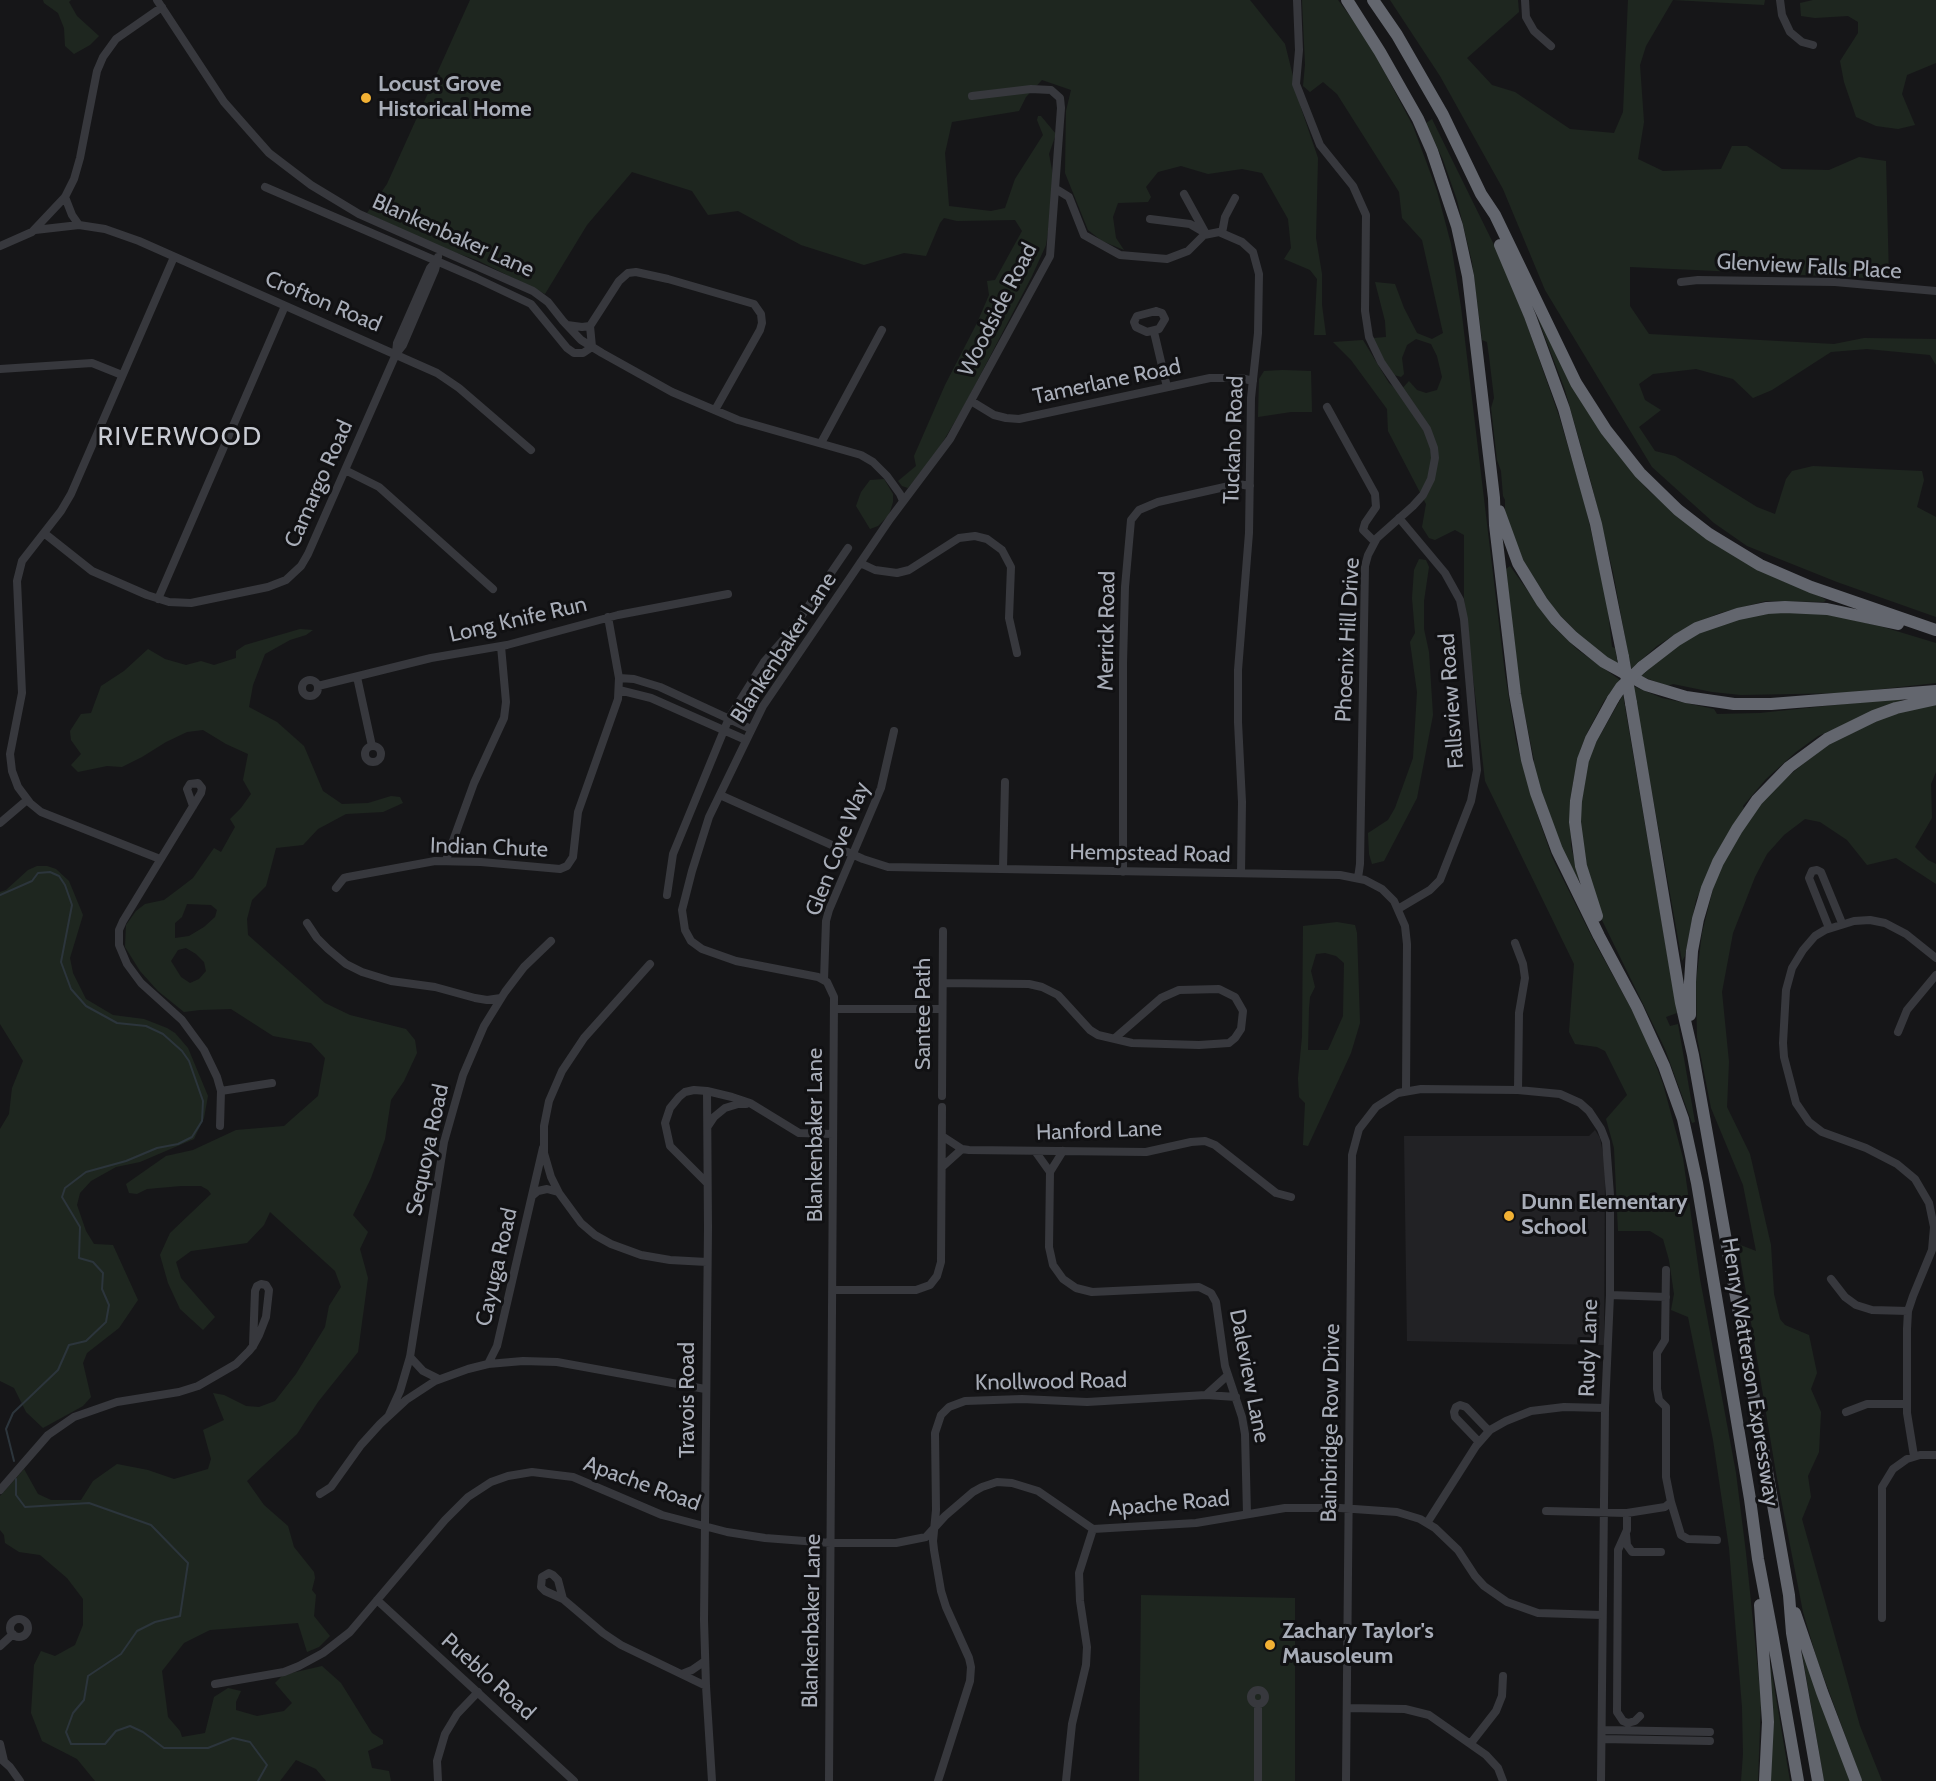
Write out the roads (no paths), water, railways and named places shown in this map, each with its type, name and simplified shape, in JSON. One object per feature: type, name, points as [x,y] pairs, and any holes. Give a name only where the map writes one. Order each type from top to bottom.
[{"type":"highway","points":[[1347,0],[1418,119],[1451,203],[1468,276],[1515,694],[1527,759],[1539,802],[1557,850],[1623,981]]},
{"type":"highway","points":[[1373,0],[1422,77],[1463,154],[1481,194],[1495,215],[1553,337],[1590,407],[1624,455],[1657,491],[1709,534],[1760,565],[1811,587],[1936,630]]},
{"type":"highway","points":[[1481,194],[1485,211],[1530,316],[1564,409],[1599,534],[1623,657],[1681,1003],[1693,1055]]},
{"type":"highway","points":[[1494,498],[1518,563],[1535,593],[1556,620],[1604,662],[1646,685],[1686,698],[1734,704],[1771,704],[1936,691]]},
{"type":"highway","points":[[1623,981],[1622,969],[1605,935],[1587,889],[1579,855],[1575,822],[1583,760],[1591,739],[1621,687],[1642,667],[1697,628],[1738,614],[1767,608],[1827,609],[1898,624],[1936,636]]},
{"type":"highway","points":[[1693,1055],[1690,982],[1698,919],[1718,862],[1746,815],[1763,793],[1789,767],[1827,739],[1874,716],[1896,708],[1936,699]]},
{"type":"highway","name":"Henry Watterson Expressway","points":[[1623,981],[1664,1066],[1689,1145],[1750,1499],[1758,1559],[1798,1781]]},
{"type":"highway","name":"Henry Watterson Expressway","points":[[1693,1055],[1789,1595],[1792,1633],[1818,1781]]},
{"type":"highway","points":[[1758,1559],[1768,1722],[1765,1781]]},
{"type":"highway","points":[[1789,1595],[1822,1692],[1856,1781]]},
{"type":"street","name":"Phoenix Hill Drive","points":[[1297,0],[1299,50],[1296,84],[1320,145],[1353,186],[1366,215],[1365,311],[1369,337],[1381,362],[1427,429],[1434,448],[1434,469],[1423,495],[1383,531],[1374,541],[1368,555],[1365,574],[1358,878]]},
{"type":"street","points":[[1525,0],[1526,17],[1534,31],[1551,46]]},
{"type":"street","points":[[1780,0],[1782,15],[1790,32],[1802,42],[1814,45]]},
{"type":"street","points":[[0,246],[34,230],[65,197],[81,158],[97,71],[103,57],[116,39],[159,4]]},
{"type":"street","name":"Blankenbaker Lane","points":[[159,4],[224,102],[259,143],[279,162],[336,201],[359,214],[533,291],[548,302],[566,325],[592,347],[672,392],[761,427],[856,453],[873,462],[887,476],[903,501],[774,689],[751,729],[705,828],[684,900],[682,919],[688,936],[702,949],[727,959],[824,980],[832,990],[834,1134],[829,1781]]},
{"type":"street","name":"Woodside Road","points":[[903,501],[940,454],[971,402],[1052,251],[1061,108],[1057,94],[1047,90],[1031,89],[972,96]]},
{"type":"street","points":[[265,188],[531,304],[571,351],[583,353],[592,347],[590,326],[619,281],[633,272],[754,304],[761,314],[760,330],[715,410]]},
{"type":"street","points":[[1056,189],[1069,197],[1084,235],[1120,255],[1167,259],[1188,251],[1206,234],[1222,233],[1225,217],[1235,198]]},
{"type":"street","points":[[1184,194],[1206,234]]},
{"type":"street","points":[[65,197],[79,225]]},
{"type":"street","points":[[1150,219],[1190,224],[1206,234]]},
{"type":"street","name":"Crofton Road","points":[[34,230],[79,225],[116,232],[396,354],[445,378],[531,450]]},
{"type":"street","name":"Tuckaho Road","points":[[1222,233],[1242,242],[1253,252],[1259,274],[1248,548],[1238,670],[1242,802],[1241,873]]},
{"type":"street","name":"Camargo Road","points":[[44,533],[92,571],[158,599],[176,603],[191,603],[268,587],[286,579],[305,560],[396,354],[397,343],[430,268],[441,251]]},
{"type":"street","points":[[160,859],[47,815],[27,800],[18,787],[10,762],[22,693],[17,581],[22,561],[61,511],[71,494],[174,257]]},
{"type":"street","name":"Glenview Falls Place","points":[[1681,282],[1698,280],[1835,282],[1879,284],[1919,291],[1936,291]]},
{"type":"street","points":[[158,599],[285,306]]},
{"type":"street","points":[[566,325],[590,326]]},
{"type":"street","points":[[821,443],[882,330]]},
{"type":"street","points":[[1155,332],[1167,387]]},
{"type":"street","points":[[0,369],[92,363],[122,375]]},
{"type":"street","name":"Tamerlane Road","points":[[971,402],[1000,417],[1019,419],[1210,378],[1241,378],[1253,381]]},
{"type":"street","points":[[1327,407],[1375,494],[1376,507],[1363,530],[1374,541]]},
{"type":"street","points":[[345,470],[379,487],[493,589]]},
{"type":"street","name":"Merrick Road","points":[[1123,872],[1123,663],[1126,575],[1131,520],[1139,510],[1158,502],[1238,484],[1250,486]]},
{"type":"street","name":"Fallsview Road","points":[[1398,909],[1430,890],[1440,880],[1471,801],[1477,770],[1465,631],[1460,600],[1445,573],[1399,518]]},
{"type":"street","points":[[860,563],[875,570],[897,573],[909,570],[959,538],[975,536],[987,539],[1002,550],[1011,567],[1009,618],[1017,653]]},
{"type":"street","points":[[667,895],[673,854],[729,718],[764,662],[792,630],[848,548]]},
{"type":"street","name":"Long Knife Run","points":[[318,686],[431,658],[501,646],[608,617],[728,594]]},
{"type":"street","name":"Indian Chute","points":[[336,888],[348,876],[446,860],[560,869],[567,866],[573,857],[578,812],[615,708],[619,690],[608,617]]},
{"type":"street","points":[[446,860],[474,783],[504,718],[506,702],[501,646]]},
{"type":"street","points":[[357,677],[372,746]]},
{"type":"street","points":[[619,678],[648,682],[751,729]]},
{"type":"street","points":[[619,690],[651,698],[746,740]]},
{"type":"street","points":[[671,706],[677,694]]},
{"type":"street","name":"Glen Cove Way","points":[[824,980],[826,921],[882,788],[894,731]]},
{"type":"street","points":[[1004,870],[1005,782]]},
{"type":"street","name":"Hempstead Road","points":[[720,795],[854,855],[888,867],[1340,875],[1358,878],[1382,889],[1394,901],[1405,926],[1407,944],[1406,1091]]},
{"type":"street","points":[[0,823],[27,800]]},
{"type":"street","points":[[193,806],[121,926],[119,945],[127,964],[141,983],[182,1020],[194,1034],[213,1066],[221,1091],[220,1126]]},
{"type":"street","points":[[1829,928],[1809,878],[1812,871],[1821,872],[1842,923]]},
{"type":"street","points":[[1914,1456],[1907,1404],[1908,1311],[1930,1257],[1934,1237],[1932,1215],[1926,1196],[1915,1179],[1891,1160],[1822,1132],[1809,1122],[1796,1103],[1784,1057],[1784,1020],[1789,977],[1803,950],[1815,936],[1829,928],[1842,923],[1863,920],[1885,924],[1906,934],[1936,958]]},
{"type":"street","points":[[307,923],[328,949],[346,964],[362,972],[391,981],[435,987],[475,998],[487,1000],[501,998]]},
{"type":"street","name":"Santee Path","points":[[942,1096],[943,931]]},
{"type":"street","name":"Sequoya Road","points":[[389,1415],[400,1391],[410,1357],[439,1168],[449,1119],[463,1076],[488,1019],[501,998],[524,967],[551,941]]},
{"type":"street","points":[[1515,943],[1523,964],[1525,978],[1519,1013],[1518,1090]]},
{"type":"street","name":"Cayuga Road","points":[[488,1364],[497,1346],[532,1196],[543,1145],[549,1101],[562,1071],[584,1038],[650,964]]},
{"type":"street","points":[[1898,1032],[1907,1010],[1936,975]]},
{"type":"street","points":[[943,983],[1029,984],[1042,987],[1062,1000],[1090,1030],[1098,1035],[1132,1043],[1222,1044],[1232,1041],[1238,1035],[1243,1022],[1243,1011],[1235,997],[1219,989],[1179,990],[1161,998],[1115,1038]]},
{"type":"street","points":[[475,998],[483,1006],[488,1019]]},
{"type":"street","points":[[834,1009],[942,1009]]},
{"type":"street","points":[[221,1091],[272,1083]]},
{"type":"street","points":[[707,1183],[670,1146],[664,1123],[670,1108],[679,1097],[694,1089],[732,1096],[750,1103],[799,1133],[834,1134]]},
{"type":"street","name":"Rudy Lane","points":[[1406,1091],[1421,1089],[1554,1092],[1567,1096],[1585,1107],[1601,1129],[1608,1150],[1610,1295],[1603,1511],[1601,1781]]},
{"type":"street","name":"Travois Road","points":[[707,1091],[705,1660],[712,1781]]},
{"type":"street","name":"Bainbridge Row Drive","points":[[1346,1781],[1352,1155],[1359,1129],[1371,1112],[1387,1098],[1406,1091]]},
{"type":"street","points":[[708,1126],[714,1117],[725,1108],[750,1103]]},
{"type":"street","points":[[833,1290],[915,1290],[926,1287],[939,1272],[942,1107]]},
{"type":"street","points":[[942,1136],[962,1149],[942,1167]]},
{"type":"street","name":"Hanford Lane","points":[[962,1149],[1146,1152],[1205,1141],[1215,1145],[1276,1193],[1291,1197]]},
{"type":"street","points":[[543,1145],[551,1177],[558,1192],[580,1223],[611,1244],[641,1255],[670,1260],[707,1262]]},
{"type":"street","points":[[1035,1151],[1050,1172],[1063,1151]]},
{"type":"street","points":[[687,1163],[694,1164],[708,1157]]},
{"type":"street","name":"Daleview Lane","points":[[1050,1172],[1050,1257],[1063,1279],[1076,1288],[1092,1292],[1191,1287],[1207,1290],[1213,1296],[1218,1308],[1222,1352],[1245,1434],[1247,1514]]},
{"type":"street","name":"Cayuga Road","points":[[532,1196],[538,1191],[547,1189],[558,1192]]},
{"type":"street","points":[[1666,1270],[1665,1340],[1657,1353],[1657,1389],[1659,1400],[1666,1407],[1666,1477],[1681,1535],[1688,1539],[1717,1540]]},
{"type":"street","points":[[1831,1279],[1845,1297],[1856,1305],[1872,1310],[1908,1311]]},
{"type":"street","points":[[0,1490],[48,1435],[74,1417],[117,1402],[179,1392],[198,1386],[231,1368],[253,1346],[264,1325],[269,1290],[266,1285],[261,1284],[255,1291],[253,1346]]},
{"type":"street","points":[[1610,1295],[1666,1297]]},
{"type":"street","name":"Cayuga Road","points":[[497,1346],[513,1362]]},
{"type":"street","points":[[410,1357],[423,1371],[439,1379]]},
{"type":"street","points":[[320,1494],[331,1487],[361,1445],[389,1415],[417,1392],[439,1379],[468,1369],[488,1364],[539,1361],[705,1389]]},
{"type":"street","points":[[1206,1395],[1228,1376]]},
{"type":"street","name":"Knollwood Road","points":[[938,1781],[970,1681],[972,1667],[954,1628],[941,1591],[933,1541],[935,1428],[941,1415],[955,1404],[965,1401],[1022,1399],[1088,1402],[1206,1395],[1236,1397]]},
{"type":"street","points":[[1846,1412],[1867,1404],[1907,1404]]},
{"type":"street","points":[[1479,1442],[1455,1417],[1456,1407],[1466,1407],[1489,1431]]},
{"type":"street","points":[[1427,1523],[1479,1442],[1489,1431],[1530,1411],[1564,1407],[1605,1408]]},
{"type":"street","points":[[1882,1618],[1882,1487],[1893,1469],[1914,1456],[1936,1455]]},
{"type":"street","name":"Apache Road","points":[[215,1684],[284,1672],[310,1661],[344,1637],[468,1497],[491,1482],[508,1476],[532,1472],[573,1477],[662,1515],[705,1527],[765,1538],[831,1544],[910,1541],[926,1537],[945,1516],[977,1489],[992,1483],[1008,1482],[1038,1491],[1093,1529],[1196,1523],[1285,1508],[1397,1512],[1427,1523],[1448,1539],[1484,1586],[1507,1602],[1538,1613],[1602,1615]]},
{"type":"street","points":[[1546,1511],[1627,1513],[1665,1508],[1671,1502]]},
{"type":"street","points":[[1627,1513],[1627,1545],[1632,1552],[1661,1552]]},
{"type":"street","points":[[1066,1781],[1068,1749],[1086,1665],[1087,1647],[1080,1601],[1079,1573],[1093,1529]]},
{"type":"street","points":[[1626,1534],[1618,1551],[1617,1712],[1619,1717],[1628,1723],[1640,1716]]},
{"type":"street","points":[[563,1599],[621,1645],[706,1686]]},
{"type":"street","name":"Pueblo Road","points":[[378,1600],[574,1781]]},
{"type":"street","points":[[0,1646],[13,1634]]},
{"type":"street","points":[[682,1674],[705,1660]]},
{"type":"street","points":[[1471,1743],[1496,1711],[1502,1696],[1503,1676]]},
{"type":"street","points":[[438,1781],[437,1761],[445,1734],[457,1714],[478,1692]]},
{"type":"street","points":[[1258,1704],[1258,1781]]},
{"type":"street","points":[[1347,1708],[1419,1711],[1439,1721],[1471,1743],[1495,1764],[1503,1781]]},
{"type":"street","points":[[1603,1734],[1710,1737]]},
{"type":"street","points":[[0,1744],[2,1760],[20,1781]]},
{"type":"waterway","points":[[0,895],[32,881],[38,873],[50,872],[59,876],[72,905],[61,962],[71,989],[86,1006],[117,1023],[146,1026],[163,1034],[182,1051],[189,1061],[203,1101],[202,1121],[192,1137],[178,1144],[157,1148],[126,1161],[86,1172],[65,1188],[62,1197],[80,1227],[79,1258],[93,1262],[103,1273],[102,1289],[109,1305],[106,1322],[86,1341],[69,1345],[58,1370],[13,1413],[6,1429],[14,1461]]},
{"type":"waterway","points":[[16,1479],[16,1495],[25,1507],[89,1503],[151,1525],[188,1563],[180,1616],[155,1622],[137,1631],[121,1654],[88,1676],[84,1700],[73,1713],[66,1732],[71,1744],[105,1744],[116,1731],[130,1726],[143,1732],[164,1748],[208,1748],[233,1738],[250,1742],[267,1765],[258,1781]]},
{"type":"place","name":"Locust Grove Historical Home","points":[[366,98]]},
{"type":"place","name":"Dunn Elementary School","points":[[1509,1216]]},
{"type":"place","name":"Zachary Taylor's Mausoleum","points":[[1270,1645]]},
{"type":"district","name":"RIVERWOOD","points":[[180,437]]}]
